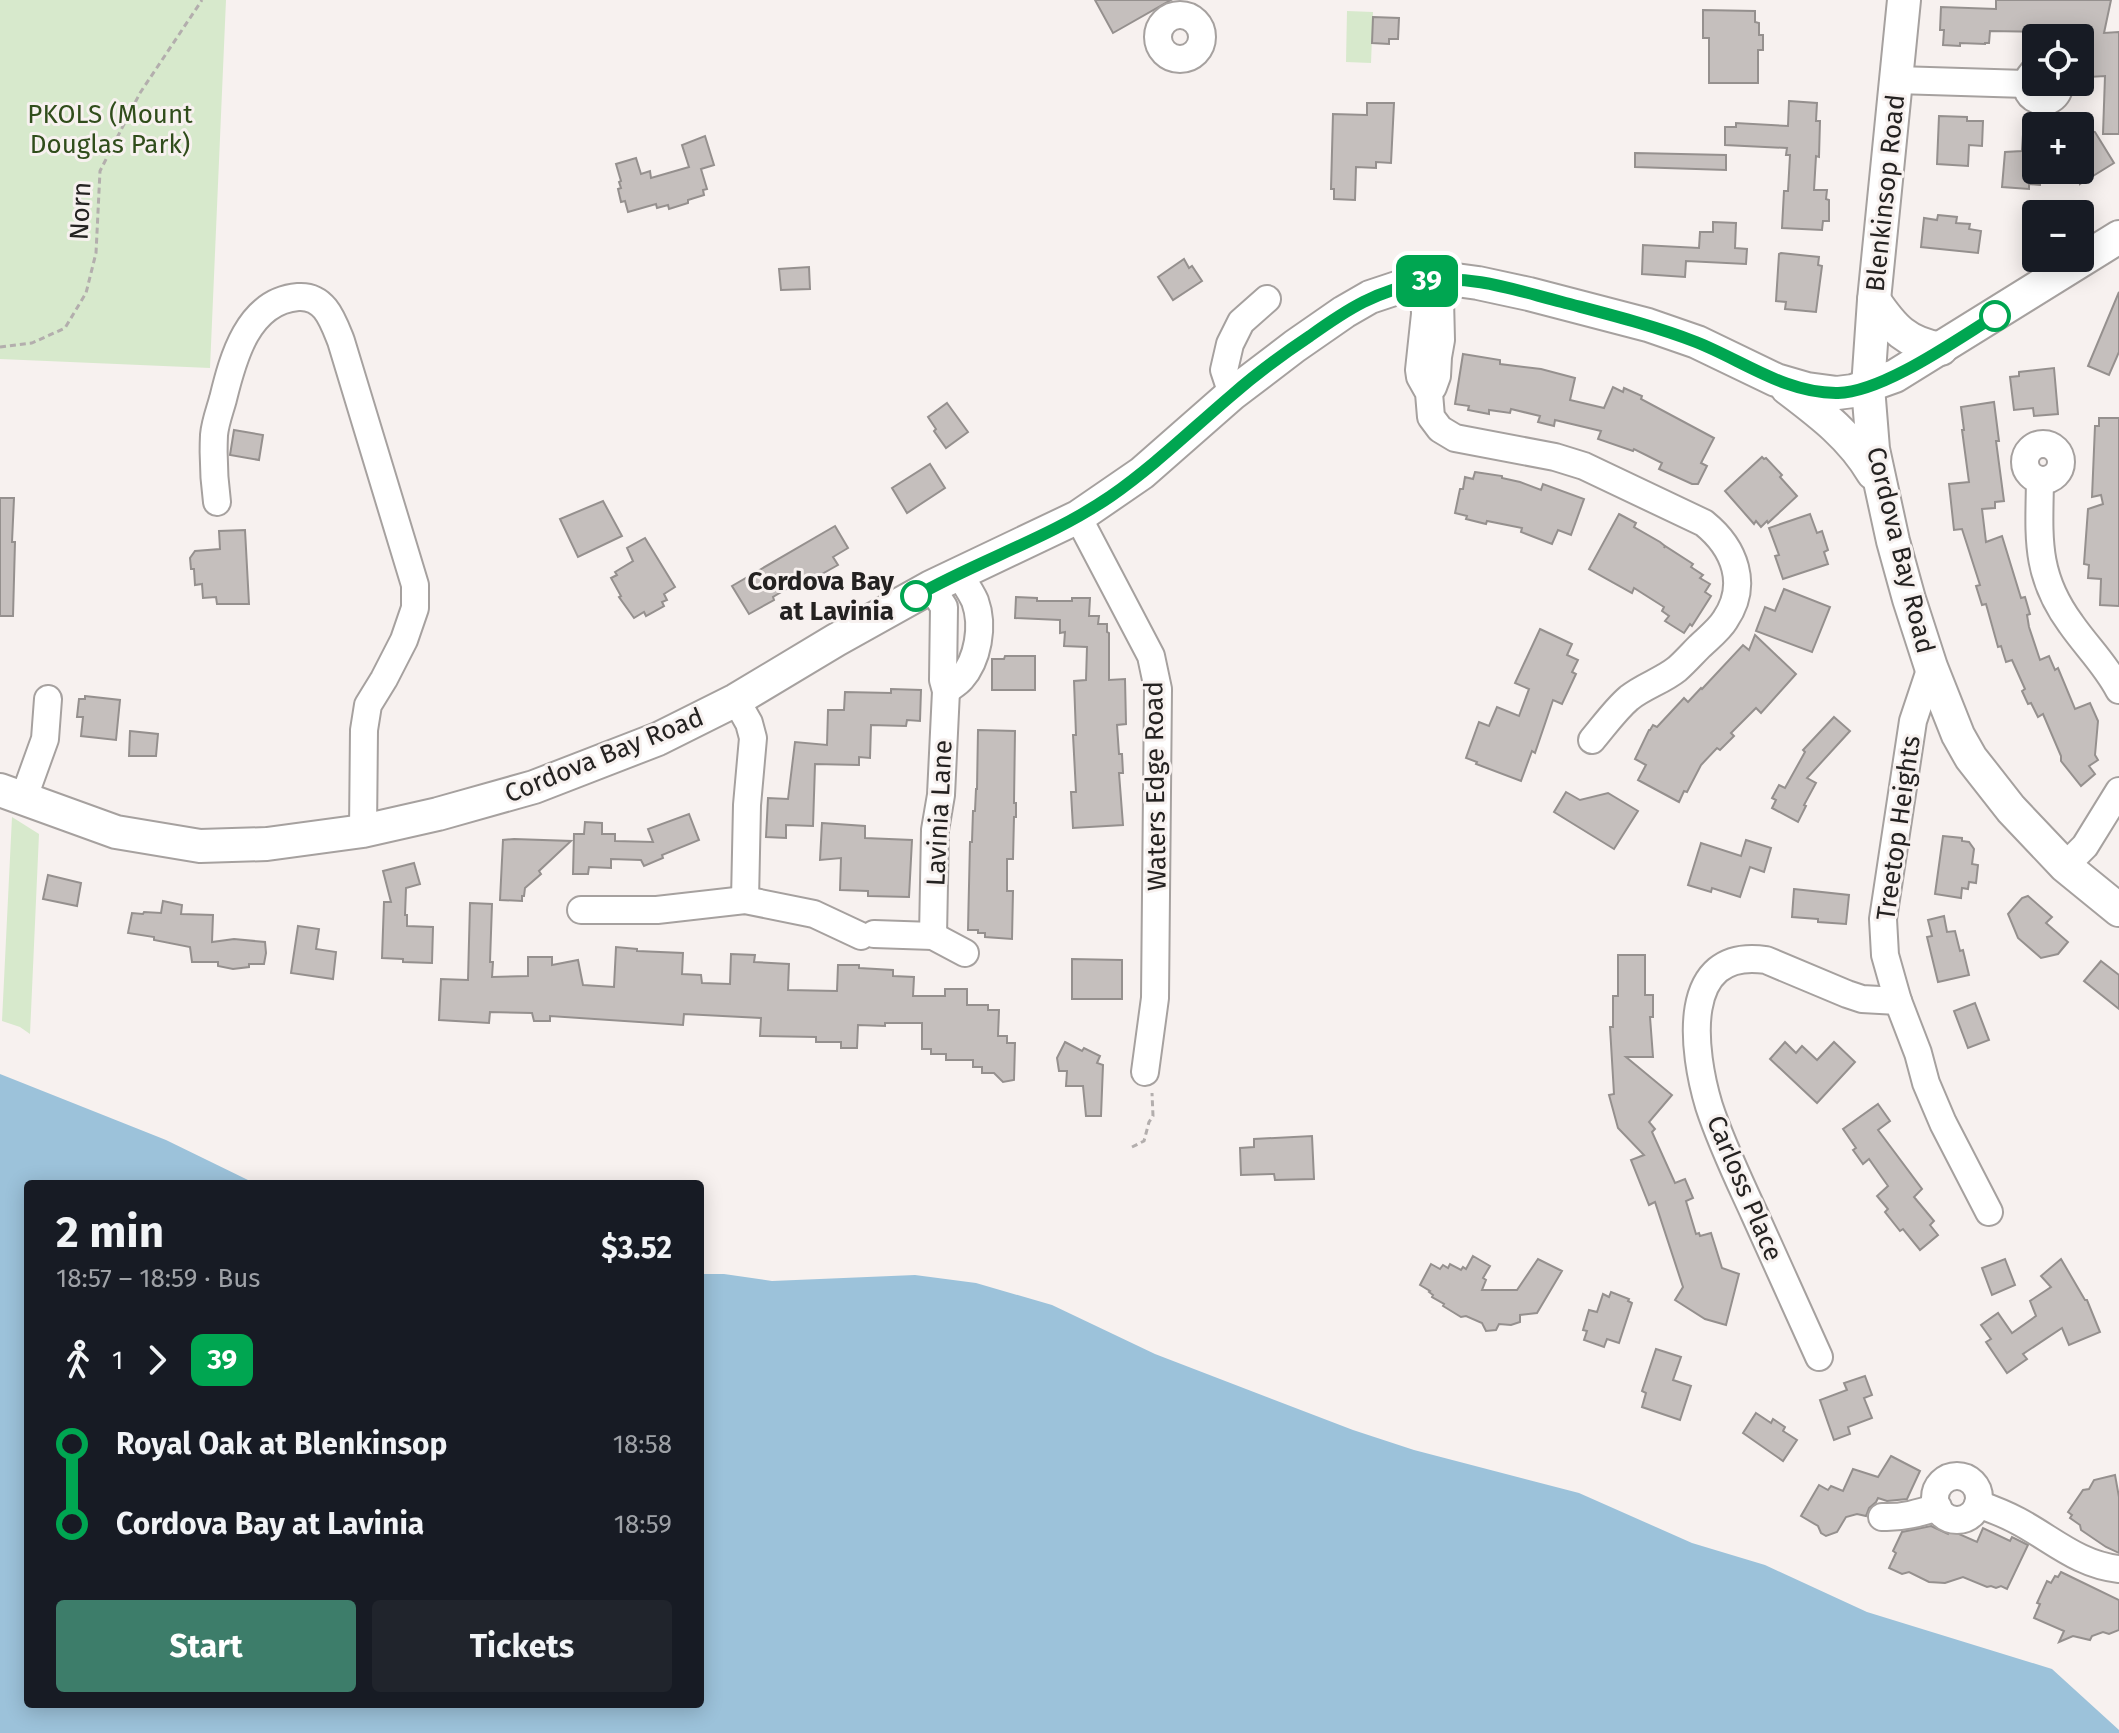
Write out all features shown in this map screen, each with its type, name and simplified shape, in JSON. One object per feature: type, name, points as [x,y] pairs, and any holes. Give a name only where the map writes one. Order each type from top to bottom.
[{"type":"main road","name":"Blenkinsop Road","points":[[1868,387],[1904,0]]},
{"type":"main road","points":[[1868,387],[1895,376],[1941,349],[2119,237]]},
{"type":"main road","name":"Cordova Bay Road","points":[[12,795],[116,832],[200,846],[267,844],[363,831],[534,787],[658,739],[736,700],[945,580],[1078,517],[1142,473],[1232,394],[1295,346],[1370,297],[1400,287],[1456,280],[1648,325],[1697,342],[1776,380],[1807,389],[1837,393],[1868,387],[1869,416],[1880,486],[1909,599],[1958,735],[1971,758],[2011,809],[2065,866],[2119,910]]},
{"type":"main road","points":[[1874,300],[1888,322],[1903,335],[1925,346],[1941,349]]},
{"type":"main road","points":[[1776,380],[1829,420],[1852,442],[1880,486]]},
{"type":"street","points":[[1897,80],[2022,77]]},
{"type":"street","points":[[2032,96],[2042,101],[2055,96]]},
{"type":"street","points":[[1432,281],[1419,370],[1429,393],[1431,417],[1440,429],[1455,438],[1555,457],[1584,466],[1704,523],[1716,532],[1736,563],[1738,579],[1735,601],[1725,622],[1678,668],[1626,700],[1592,740]]},
{"type":"street","points":[[217,502],[213,475],[215,431],[232,361],[247,331],[261,313],[276,302],[305,296],[331,314],[415,585],[415,608],[404,640],[368,705],[364,730],[363,831]]},
{"type":"street","points":[[1232,394],[1224,370],[1230,344],[1241,322],[1267,299]]},
{"type":"street","points":[[2040,481],[2040,557],[2048,581],[2072,626],[2111,673],[2119,690]]},
{"type":"street","name":"Waters Edge Road","points":[[1078,517],[1151,656],[1158,689],[1155,998],[1145,1072]]},
{"type":"street","name":"Lavinia Lane","points":[[933,936],[935,830],[941,795],[946,691],[943,680],[945,580]]},
{"type":"street","name":"Treetop Heights","points":[[1931,667],[1913,721],[1883,919],[1885,955],[1934,1103],[1989,1212]]},
{"type":"street","points":[[12,795],[45,739],[48,699]]},
{"type":"street","points":[[736,700],[749,723],[753,738],[747,805],[745,900]]},
{"type":"street","points":[[2065,866],[2085,846],[2119,791]]},
{"type":"street","points":[[581,910],[657,910],[745,900],[814,914],[868,935],[933,936],[965,953]]},
{"type":"street","name":"Carloss Place","points":[[1819,1357],[1708,1103],[1698,1049],[1698,1005],[1702,991],[1719,969],[1728,963],[1752,958],[1766,960],[1862,999],[1898,1001]]},
{"type":"street","points":[[1956,1476],[1975,1484],[1978,1504],[1975,1511],[1962,1519],[1948,1517],[1938,1507],[1936,1492],[1944,1481],[1956,1476]]},
{"type":"street","points":[[1978,1504],[2020,1522],[2082,1560],[2119,1569]]},
{"type":"street","points":[[1882,1517],[1896,1518],[1938,1507]]},
{"type":"path","name":"Norn","points":[[0,347],[32,343],[65,328],[86,293],[96,253],[100,171],[140,93],[202,0]]},
{"type":"path","points":[[1132,1147],[1144,1141],[1153,1116],[1152,1078],[1145,1072]]},
{"type":"green space","name":"PKOLS (Mount Douglas Park)","points":[[0,0],[226,0],[210,368],[0,359]]},
{"type":"green space","points":[[1347,11],[1373,12],[1371,63],[1346,62]]},
{"type":"green space","points":[[12,817],[39,834],[30,1034],[2,1021]]},
{"type":"water","points":[[0,1074],[166,1140],[248,1180],[24,1180],[24,1708],[704,1708],[704,1274],[772,1281],[915,1275],[976,1283],[1052,1305],[1155,1354],[1353,1430],[1414,1450],[1579,1493],[1692,1543],[1765,1565],[1867,1612],[2052,1669],[2119,1730],[2119,1733],[0,1733]]},
{"type":"building","points":[[1095,0],[1171,0],[1113,33]]},
{"type":"building","points":[[1996,0],[2111,0],[2104,33],[2119,32],[2119,134],[2103,134],[2105,76],[2094,77],[2094,24],[2022,24],[2022,32],[1990,31],[1989,43],[1943,45],[1941,7],[1996,9]]},
{"type":"building","points":[[1703,10],[1755,11],[1759,35],[1763,35],[1763,50],[1758,50],[1758,83],[1709,83],[1709,38],[1703,38]]},
{"type":"building","points":[[1373,17],[1399,18],[1398,39],[1389,39],[1389,44],[1372,43]]},
{"type":"building","points":[[1789,101],[1817,103],[1819,157],[1816,156],[1814,190],[1827,190],[1826,199],[1829,200],[1829,221],[1823,221],[1822,230],[1782,228],[1784,191],[1788,191],[1790,155],[1786,155],[1787,148],[1725,145],[1725,127],[1736,127],[1736,123],[1788,126]]},
{"type":"building","points":[[1367,103],[1394,103],[1391,163],[1376,162],[1376,168],[1356,167],[1355,200],[1334,199],[1334,189],[1331,189],[1333,114],[1367,115]]},
{"type":"building","points":[[1939,116],[1983,121],[1982,146],[1969,145],[1968,166],[1937,164]]},
{"type":"building","points":[[2094,132],[2095,132],[2114,163],[2094,175]]},
{"type":"building","points":[[705,136],[714,165],[701,169],[707,189],[703,190],[704,195],[669,209],[668,205],[657,208],[656,204],[628,212],[625,201],[621,202],[618,189],[621,188],[621,181],[616,164],[636,158],[641,174],[650,171],[651,178],[689,167],[682,145]]},
{"type":"building","points":[[2022,151],[2022,184],[2029,184],[2029,189],[2002,187],[2005,152]]},
{"type":"building","points":[[1635,153],[1726,155],[1726,170],[1635,167]]},
{"type":"building","points":[[1938,215],[1957,217],[1956,223],[1970,224],[1969,229],[1981,231],[1978,253],[1921,247],[1924,218],[1937,220]]},
{"type":"building","points":[[1713,222],[1736,223],[1735,248],[1747,249],[1746,264],[1686,261],[1685,277],[1642,274],[1643,245],[1699,248],[1700,232],[1713,232]]},
{"type":"building","points":[[1781,253],[1819,257],[1818,265],[1822,266],[1816,312],[1785,309],[1786,302],[1776,301]]},
{"type":"building","points":[[1184,259],[1202,281],[1173,300],[1158,277]]},
{"type":"building","points":[[809,267],[810,289],[781,290],[779,269]]},
{"type":"building","points":[[2119,292],[2119,352],[2109,375],[2088,366]]},
{"type":"building","points":[[1463,354],[1575,378],[1570,400],[1604,408],[1613,387],[1642,396],[1641,399],[1714,438],[1701,463],[1707,466],[1698,484],[1659,469],[1662,463],[1634,449],[1598,439],[1601,431],[1555,420],[1554,426],[1538,422],[1540,416],[1511,409],[1510,413],[1489,410],[1489,414],[1455,404]]},
{"type":"building","points":[[2054,368],[2058,414],[2034,416],[2033,408],[2014,410],[2010,377],[2019,376],[2019,372]]},
{"type":"building","points":[[1994,402],[2004,501],[1995,502],[1995,508],[1982,509],[1986,542],[2002,536],[2021,598],[2025,597],[2030,614],[2027,615],[2029,627],[2040,660],[2049,656],[2055,670],[2058,668],[2075,709],[2090,703],[2098,721],[2095,755],[2098,760],[2089,766],[2095,774],[2081,786],[2061,761],[2043,714],[2038,717],[2031,703],[2028,704],[2012,660],[2006,662],[2001,646],[1998,647],[1986,604],[1982,605],[1976,586],[1980,585],[1962,529],[1954,530],[1949,484],[1969,482],[1961,407]]},
{"type":"building","points":[[947,403],[968,432],[946,448],[928,417]]},
{"type":"building","points":[[2099,418],[2119,418],[2119,606],[2100,605],[2101,579],[2088,578],[2089,565],[2084,564],[2088,509],[2103,504],[2101,495],[2092,497],[2095,426],[2099,426]]},
{"type":"building","points":[[234,430],[263,435],[259,460],[230,455]]},
{"type":"building","points":[[1762,457],[1782,475],[1780,477],[1797,496],[1761,527],[1756,521],[1754,524],[1725,491]]},
{"type":"building","points":[[930,464],[945,488],[907,513],[892,488]]},
{"type":"building","points":[[1475,472],[1502,476],[1541,490],[1543,484],[1584,499],[1571,535],[1558,530],[1552,544],[1521,532],[1522,528],[1487,521],[1486,524],[1455,513],[1465,477],[1473,479]]},
{"type":"building","points":[[0,498],[14,498],[13,616],[0,616]]},
{"type":"building","points":[[603,501],[622,536],[578,557],[560,519]]},
{"type":"building","points":[[1619,514],[1693,564],[1691,567],[1703,575],[1700,578],[1710,584],[1705,592],[1711,596],[1684,633],[1665,621],[1669,616],[1662,611],[1664,607],[1634,588],[1632,593],[1589,569]]},
{"type":"building","points":[[1810,514],[1817,533],[1822,531],[1828,550],[1824,552],[1828,564],[1783,579],[1775,556],[1779,555],[1769,528]]},
{"type":"building","points":[[835,526],[848,548],[833,557],[838,565],[813,579],[810,575],[749,614],[732,586]]},
{"type":"building","points":[[245,530],[249,604],[217,604],[216,597],[203,598],[202,584],[195,585],[190,558],[195,551],[220,549],[219,531]]},
{"type":"building","points":[[645,538],[675,587],[664,594],[667,600],[662,602],[664,606],[646,616],[644,612],[634,618],[619,597],[611,578],[633,561],[627,548]]},
{"type":"building","points":[[1784,589],[1830,607],[1812,652],[1756,631],[1765,607],[1775,611]]},
{"type":"building","points":[[1016,597],[1037,598],[1037,601],[1090,598],[1089,616],[1099,616],[1098,624],[1107,624],[1109,680],[1125,679],[1126,724],[1117,725],[1119,754],[1122,754],[1123,773],[1119,773],[1123,825],[1073,828],[1071,792],[1076,792],[1074,681],[1086,680],[1087,647],[1064,646],[1065,632],[1060,633],[1060,620],[1015,618]]},
{"type":"building","points":[[1540,629],[1572,644],[1567,655],[1578,660],[1572,672],[1576,674],[1562,704],[1553,700],[1535,753],[1532,751],[1521,781],[1466,758],[1479,722],[1489,726],[1497,707],[1519,716],[1529,689],[1515,683]]},
{"type":"building","points":[[1755,635],[1796,674],[1761,713],[1756,708],[1731,733],[1734,736],[1701,765],[1679,802],[1638,780],[1646,765],[1635,759],[1653,725],[1657,727],[1684,698],[1688,702],[1743,645],[1749,650]]},
{"type":"building","points":[[1005,656],[1035,656],[1035,690],[992,690],[992,659],[1004,659]]},
{"type":"building","points":[[891,689],[921,690],[920,721],[907,720],[906,726],[871,725],[870,758],[859,757],[859,765],[815,764],[813,826],[786,825],[786,838],[766,837],[768,798],[788,799],[795,742],[827,745],[828,710],[844,710],[845,692],[891,693]]},
{"type":"building","points":[[85,696],[120,700],[116,740],[81,736],[83,717],[77,717],[79,699],[85,699]]},
{"type":"building","points":[[1834,717],[1850,731],[1807,778],[1816,783],[1798,822],[1772,808],[1776,800],[1772,798],[1779,785],[1785,788],[1805,752],[1803,750]]},
{"type":"building","points":[[978,730],[1015,731],[1016,817],[1013,859],[1007,859],[1007,891],[1013,891],[1012,939],[985,937],[985,933],[978,933],[978,930],[968,930]]},
{"type":"building","points":[[130,731],[158,734],[156,756],[129,756]]},
{"type":"building","points":[[1566,792],[1580,800],[1608,793],[1638,811],[1614,849],[1554,812]]},
{"type":"building","points":[[689,814],[699,840],[644,866],[641,860],[611,859],[611,868],[589,867],[588,874],[573,874],[574,834],[584,834],[585,822],[602,823],[602,834],[615,834],[615,841],[653,842],[648,829]]},
{"type":"building","points":[[822,823],[865,826],[865,838],[912,840],[909,897],[868,896],[868,891],[840,890],[841,858],[820,860]]},
{"type":"building","points":[[1943,836],[1962,838],[1974,849],[1972,864],[1978,865],[1976,883],[1969,882],[1968,889],[1962,888],[1961,898],[1935,894]]},
{"type":"building","points":[[503,840],[571,841],[525,888],[522,901],[500,900]]},
{"type":"building","points":[[1746,840],[1771,848],[1764,872],[1750,867],[1740,897],[1712,888],[1711,892],[1688,885],[1701,843],[1741,856]]},
{"type":"building","points":[[414,863],[420,884],[406,888],[405,915],[407,926],[433,927],[432,963],[382,958],[384,902],[391,902],[383,871]]},
{"type":"building","points":[[48,875],[81,883],[77,906],[43,899]]},
{"type":"building","points":[[1794,889],[1849,895],[1846,924],[1792,917]]},
{"type":"building","points":[[2028,896],[2052,917],[2046,923],[2068,942],[2058,954],[2041,958],[2018,938],[2008,914],[2022,898]]},
{"type":"building","points":[[163,901],[182,905],[181,914],[213,915],[212,942],[234,939],[265,942],[264,964],[233,969],[218,966],[218,962],[192,962],[190,947],[128,933],[132,913],[161,913]]},
{"type":"building","points":[[470,903],[492,904],[492,977],[528,976],[528,957],[552,957],[552,965],[578,960],[583,985],[614,987],[616,947],[683,953],[682,974],[701,975],[702,983],[730,984],[731,954],[755,955],[754,962],[789,964],[788,990],[837,991],[838,965],[893,970],[893,976],[914,977],[913,996],[945,996],[945,989],[967,989],[967,1005],[988,1005],[988,1010],[999,1010],[998,1036],[1007,1036],[1007,1043],[1015,1043],[1014,1080],[1003,1082],[994,1073],[982,1073],[982,1067],[973,1067],[973,1060],[946,1060],[946,1054],[931,1054],[931,1049],[922,1049],[922,1023],[858,1025],[857,1048],[841,1048],[841,1042],[816,1042],[816,1037],[760,1036],[761,1018],[684,1014],[683,1025],[550,1016],[550,1021],[534,1021],[532,1013],[490,1012],[489,1023],[439,1020],[441,979],[468,980]]},
{"type":"building","points":[[1944,916],[1947,932],[1955,931],[1969,975],[1938,982],[1927,937],[1932,936],[1928,920]]},
{"type":"building","points":[[298,926],[319,929],[316,949],[336,952],[333,979],[291,973]]},
{"type":"building","points":[[1618,955],[1645,955],[1645,995],[1653,995],[1653,1017],[1650,1017],[1653,1057],[1626,1057],[1672,1095],[1649,1122],[1655,1129],[1652,1132],[1675,1183],[1685,1179],[1693,1198],[1686,1201],[1696,1234],[1711,1233],[1722,1268],[1739,1274],[1726,1325],[1705,1319],[1675,1300],[1683,1287],[1655,1202],[1649,1205],[1631,1160],[1644,1155],[1618,1128],[1609,1095],[1614,1094],[1610,1027],[1613,1027],[1613,996],[1618,996]]},
{"type":"building","points":[[1072,959],[1122,960],[1122,999],[1072,999]]},
{"type":"building","points":[[2101,961],[2119,975],[2119,1009],[2084,981]]},
{"type":"building","points":[[1975,1003],[1989,1040],[1968,1048],[1954,1011]]},
{"type":"building","points":[[1065,1042],[1100,1056],[1097,1063],[1103,1065],[1101,1116],[1086,1116],[1083,1086],[1066,1086],[1067,1071],[1059,1071],[1057,1058]]},
{"type":"building","points":[[1785,1042],[1796,1053],[1802,1046],[1817,1060],[1834,1042],[1855,1062],[1817,1103],[1770,1059]]},
{"type":"building","points":[[1878,1104],[1890,1121],[1878,1130],[1922,1189],[1914,1197],[1934,1221],[1930,1225],[1938,1235],[1920,1250],[1885,1212],[1888,1209],[1877,1196],[1888,1186],[1869,1159],[1863,1164],[1843,1129]]},
{"type":"building","points":[[1312,1136],[1314,1179],[1275,1180],[1274,1174],[1241,1175],[1240,1148],[1254,1147],[1254,1139]]},
{"type":"building","points":[[1473,1256],[1490,1266],[1483,1278],[1486,1280],[1482,1290],[1517,1290],[1538,1259],[1562,1271],[1537,1313],[1520,1315],[1520,1322],[1499,1324],[1496,1330],[1486,1331],[1482,1323],[1461,1317],[1443,1306],[1420,1285],[1431,1264],[1440,1269],[1443,1265],[1448,1268],[1450,1264],[1461,1270],[1463,1267],[1466,1269]]},
{"type":"building","points":[[2005,1259],[2015,1285],[1992,1295],[1982,1268]]},
{"type":"building","points":[[2061,1259],[2087,1300],[2100,1332],[2069,1345],[2062,1328],[2023,1354],[2027,1359],[2007,1373],[1986,1342],[1991,1339],[1981,1325],[1998,1313],[2012,1333],[2036,1316],[2030,1301],[2051,1287],[2041,1276]]},
{"type":"building","points":[[1611,1292],[1632,1303],[1619,1343],[1607,1339],[1604,1347],[1584,1340],[1587,1331],[1583,1330],[1589,1310],[1597,1312],[1603,1294],[1609,1297]]},
{"type":"building","points":[[1656,1349],[1681,1357],[1673,1380],[1691,1386],[1680,1420],[1642,1407],[1646,1393],[1642,1391]]},
{"type":"building","points":[[1865,1376],[1872,1395],[1864,1398],[1872,1418],[1848,1427],[1850,1434],[1834,1440],[1820,1400],[1847,1390],[1844,1383]]},
{"type":"building","points":[[1756,1413],[1771,1423],[1773,1419],[1785,1427],[1783,1431],[1797,1440],[1783,1461],[1743,1433]]},
{"type":"building","points":[[1891,1456],[1920,1471],[1907,1499],[1887,1501],[1878,1498],[1866,1516],[1857,1514],[1846,1517],[1837,1532],[1826,1536],[1818,1526],[1801,1516],[1819,1485],[1828,1490],[1831,1486],[1843,1491],[1853,1469],[1878,1477]]},
{"type":"building","points":[[2115,1475],[2119,1497],[2119,1553],[2081,1530],[2068,1512],[2094,1480]]},
{"type":"building","points":[[1931,1526],[1948,1534],[1950,1530],[1977,1542],[1983,1528],[2010,1541],[2012,1537],[2028,1545],[2007,1589],[1987,1587],[1963,1577],[1945,1583],[1929,1582],[1909,1572],[1902,1574],[1889,1568],[1902,1532]]},
{"type":"building","points":[[2061,1572],[2119,1600],[2119,1630],[2109,1634],[2103,1632],[2090,1640],[2073,1636],[2059,1642],[2064,1631],[2034,1618],[2047,1581],[2051,1583]]},
{"type":"bus line","name":"39","points":[[916,596],[1078,517],[1142,473],[1232,394],[1295,346],[1370,297],[1400,287],[1432,280],[1456,280],[1529,294],[1648,325],[1697,342],[1776,380],[1837,393],[1853,391],[1895,376],[1995,316]]},
{"type":"place","name":"Cordova Bay at Lavinia","points":[[916,596]]}]
